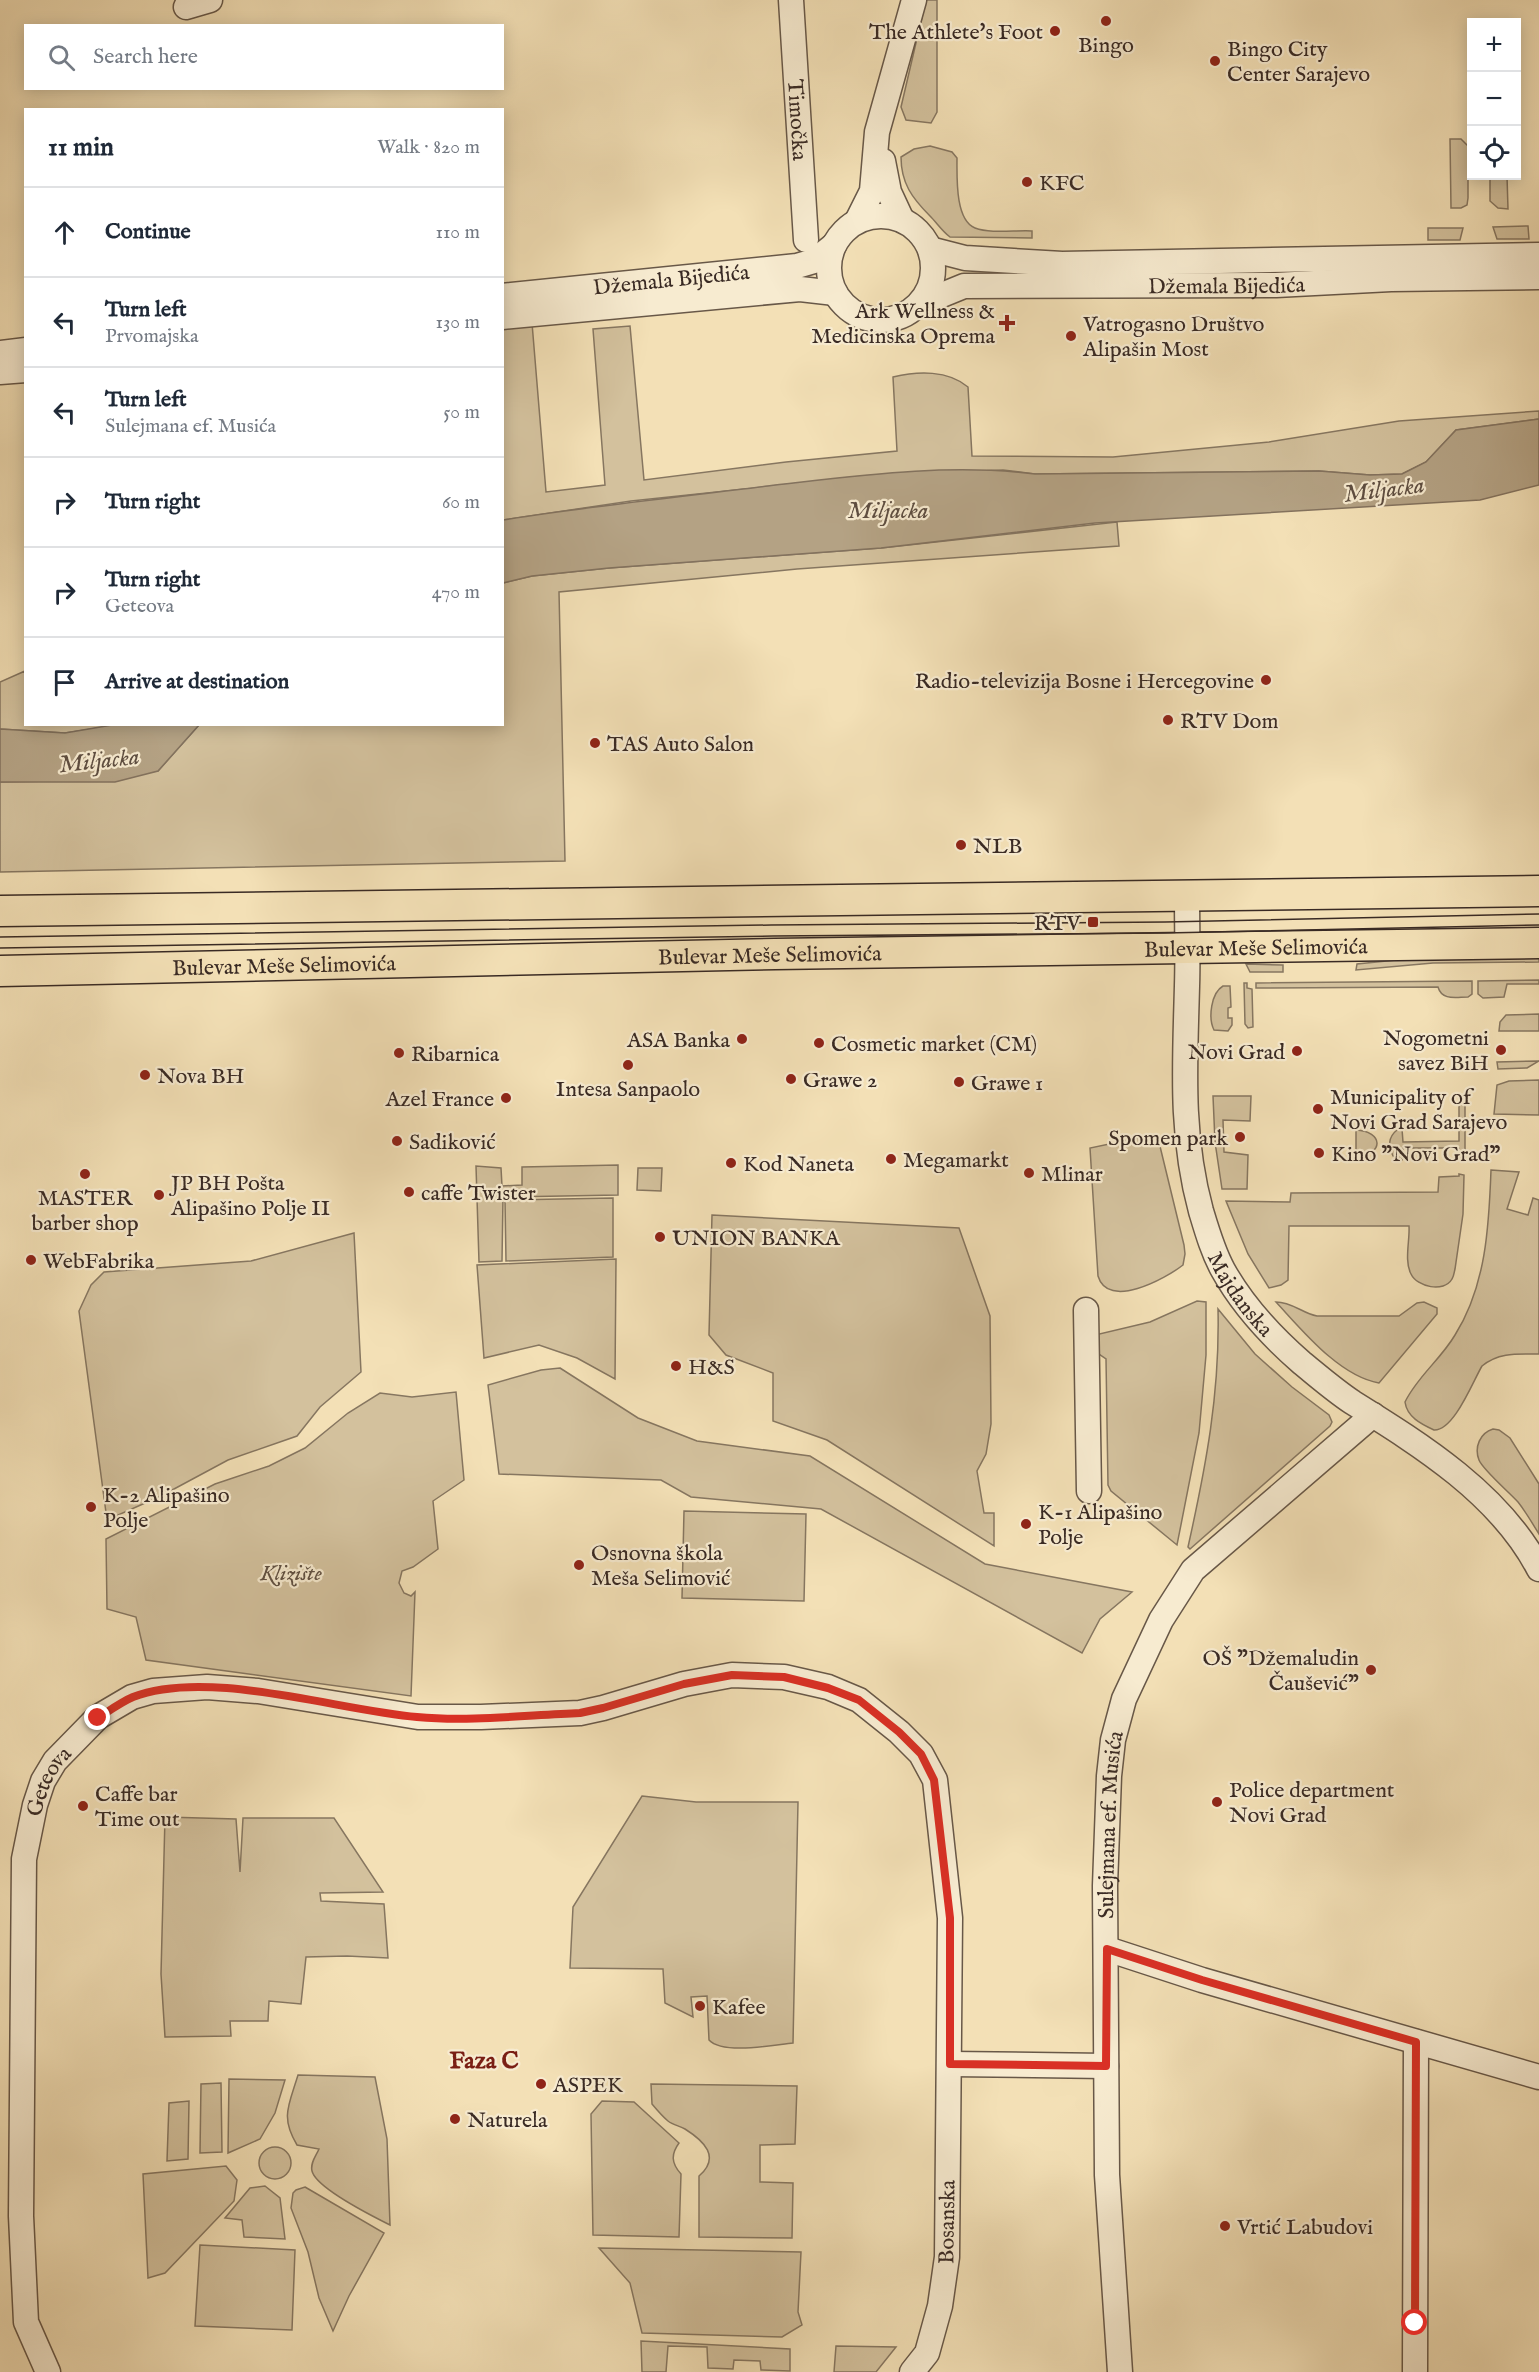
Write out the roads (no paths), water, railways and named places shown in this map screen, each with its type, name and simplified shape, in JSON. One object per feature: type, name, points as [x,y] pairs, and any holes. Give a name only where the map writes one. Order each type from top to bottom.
[{"type":"main road","points":[[0,911],[1539,891]]},
{"type":"main road","name":"Bulevar Meše Selimovića","points":[[0,971],[1539,943]]},
{"type":"street","points":[[186,7],[210,0]]},
{"type":"street","name":"Timočka","points":[[790,0],[806,240]]},
{"type":"street","points":[[857,221],[872,191],[877,132],[914,0]]},
{"type":"street","points":[[877,132],[889,192],[902,220]]},
{"type":"street","points":[[857,221],[871,216],[887,216],[902,220],[914,227],[923,237],[930,249],[934,268],[933,278],[920,304]]},
{"type":"street","name":"Džemala Bijedića","points":[[504,296],[797,266],[814,261],[834,245],[843,231],[857,221]]},
{"type":"street","points":[[834,245],[829,269],[835,293]]},
{"type":"street","name":"Džemala Bijedića","points":[[930,249],[965,258],[1062,264],[1539,255]]},
{"type":"street","name":"Džemala Bijedića","points":[[504,317],[800,289],[835,293],[845,306],[858,316],[874,320],[891,320],[903,316],[920,304],[964,286],[1276,285],[1391,279],[1539,277]]},
{"type":"street","points":[[0,353],[24,350]]},
{"type":"street","points":[[0,372],[24,370]]},
{"type":"street","name":"Majdanska","points":[[1187,895],[1184,1061],[1186,1136],[1196,1192],[1222,1269],[1241,1299],[1284,1347],[1338,1393],[1441,1463],[1479,1494],[1506,1520],[1529,1549],[1539,1569]]},
{"type":"street","points":[[1086,1310],[1089,1491]]},
{"type":"street","name":"Sulejmana ef. Musića","points":[[1119,2372],[1107,2175],[1106,1886],[1109,1776],[1113,1740],[1124,1699],[1139,1663],[1161,1620],[1193,1570],[1373,1415]]},
{"type":"street","name":"Geteova","points":[[10,2061],[22,1944],[24,1859],[35,1805],[44,1780],[55,1761],[98,1718],[132,1697],[153,1691],[207,1688],[258,1691],[418,1717],[481,1717],[580,1713],[684,1684],[732,1675],[784,1677],[828,1688],[859,1700],[899,1732],[921,1754],[934,1780],[950,1918],[950,2064]]},
{"type":"street","points":[[1107,1949],[1202,1980],[1539,2077]]},
{"type":"street","points":[[1415,2372],[1416,2042]]},
{"type":"street","points":[[10,2061],[26,2322],[48,2372]]},
{"type":"street","points":[[950,2064],[1106,2066]]},
{"type":"street","name":"Bosanska","points":[[912,2372],[927,2354],[940,2306],[947,2257],[950,2064]]},
{"type":"water","name":"Miljacka","points":[[1539,419],[1539,485],[1480,500],[1095,523],[881,548],[609,568],[532,576],[504,583],[504,520],[801,482],[935,470],[1035,474],[1319,471],[1370,475],[1402,474],[1426,462],[1456,430]]},
{"type":"water","name":"Miljacka","points":[[106,726],[198,726],[158,771],[115,782],[0,782],[0,729],[65,733]]},
{"type":"tram line","points":[[0,937],[771,925],[1165,922],[1539,914]]},
{"type":"tram line","points":[[0,948],[773,936],[1165,933],[1539,925]]},
{"type":"place","name":"Bingo","points":[[1106,21]]},
{"type":"place","name":"The Athlete's Foot","points":[[1055,31]]},
{"type":"place","name":"Bingo City Center Sarajevo","points":[[1215,61]]},
{"type":"place","name":"KFC","points":[[1027,182]]},
{"type":"place","name":"Ark Wellness & Medicinska Oprema","points":[[1007,323]]},
{"type":"place","name":"Vatrogasno Društvo Alipašin Most","points":[[1071,336]]},
{"type":"place","name":"Radio-televizija Bosne i Hercegovine","points":[[1266,680]]},
{"type":"place","name":"RTV Dom","points":[[1168,720]]},
{"type":"place","name":"TAS Auto Salon","points":[[595,743]]},
{"type":"place","name":"NLB","points":[[961,845]]},
{"type":"place","name":"RTV","points":[[1093,922]]},
{"type":"place","name":"ASA Banka","points":[[742,1039]]},
{"type":"place","name":"Cosmetic market (CM)","points":[[819,1043]]},
{"type":"place","name":"Nogometni savez BiH","points":[[1501,1050]]},
{"type":"place","name":"Novi Grad","points":[[1297,1051]]},
{"type":"place","name":"Ribarnica","points":[[399,1053]]},
{"type":"place","name":"Intesa Sanpaolo","points":[[628,1065]]},
{"type":"place","name":"Nova BH","points":[[145,1075]]},
{"type":"place","name":"Grawe 2","points":[[791,1079]]},
{"type":"place","name":"Grawe 1","points":[[959,1082]]},
{"type":"place","name":"Azel France","points":[[506,1098]]},
{"type":"place","name":"Municipality of Novi Grad Sarajevo","points":[[1318,1109]]},
{"type":"place","name":"Spomen park","points":[[1240,1137]]},
{"type":"place","name":"Sadiković","points":[[397,1141]]},
{"type":"place","name":"Kino \"Novi Grad\"","points":[[1319,1153]]},
{"type":"place","name":"Megamarkt","points":[[891,1159]]},
{"type":"place","name":"Kod Naneta","points":[[731,1163]]},
{"type":"place","name":"Mlinar","points":[[1029,1173]]},
{"type":"place","name":"MASTER barber shop","points":[[85,1174]]},
{"type":"place","name":"caffe Twister","points":[[409,1192]]},
{"type":"place","name":"JP BH Pošta Alipašino Polje II","points":[[159,1195]]},
{"type":"place","name":"UNION BANKA","points":[[660,1237]]},
{"type":"place","name":"WebFabrika","points":[[31,1260]]},
{"type":"place","name":"H&S","points":[[676,1366]]},
{"type":"place","name":"K-2 Alipašino Polje","points":[[91,1507]]},
{"type":"place","name":"K-1 Alipašino Polje","points":[[1026,1524]]},
{"type":"place","name":"Osnovna škola Meša Selimović","points":[[579,1565]]},
{"type":"place","name":"OŠ \"Džemaludin Čaušević\"","points":[[1371,1670]]},
{"type":"place","name":"Police department Novi Grad","points":[[1217,1802]]},
{"type":"place","name":"Caffe bar Time out","points":[[83,1806]]},
{"type":"place","name":"Kafee","points":[[700,2006]]},
{"type":"place","name":"ASPEK","points":[[541,2084]]},
{"type":"place","name":"Naturela","points":[[455,2119]]},
{"type":"place","name":"Vrtić Labudovi","points":[[1225,2226]]},
{"type":"district","name":"Faza C","points":[[484,2060]]},
{"type":"park label","name":"Klizište","points":[[291,1572]]}]
